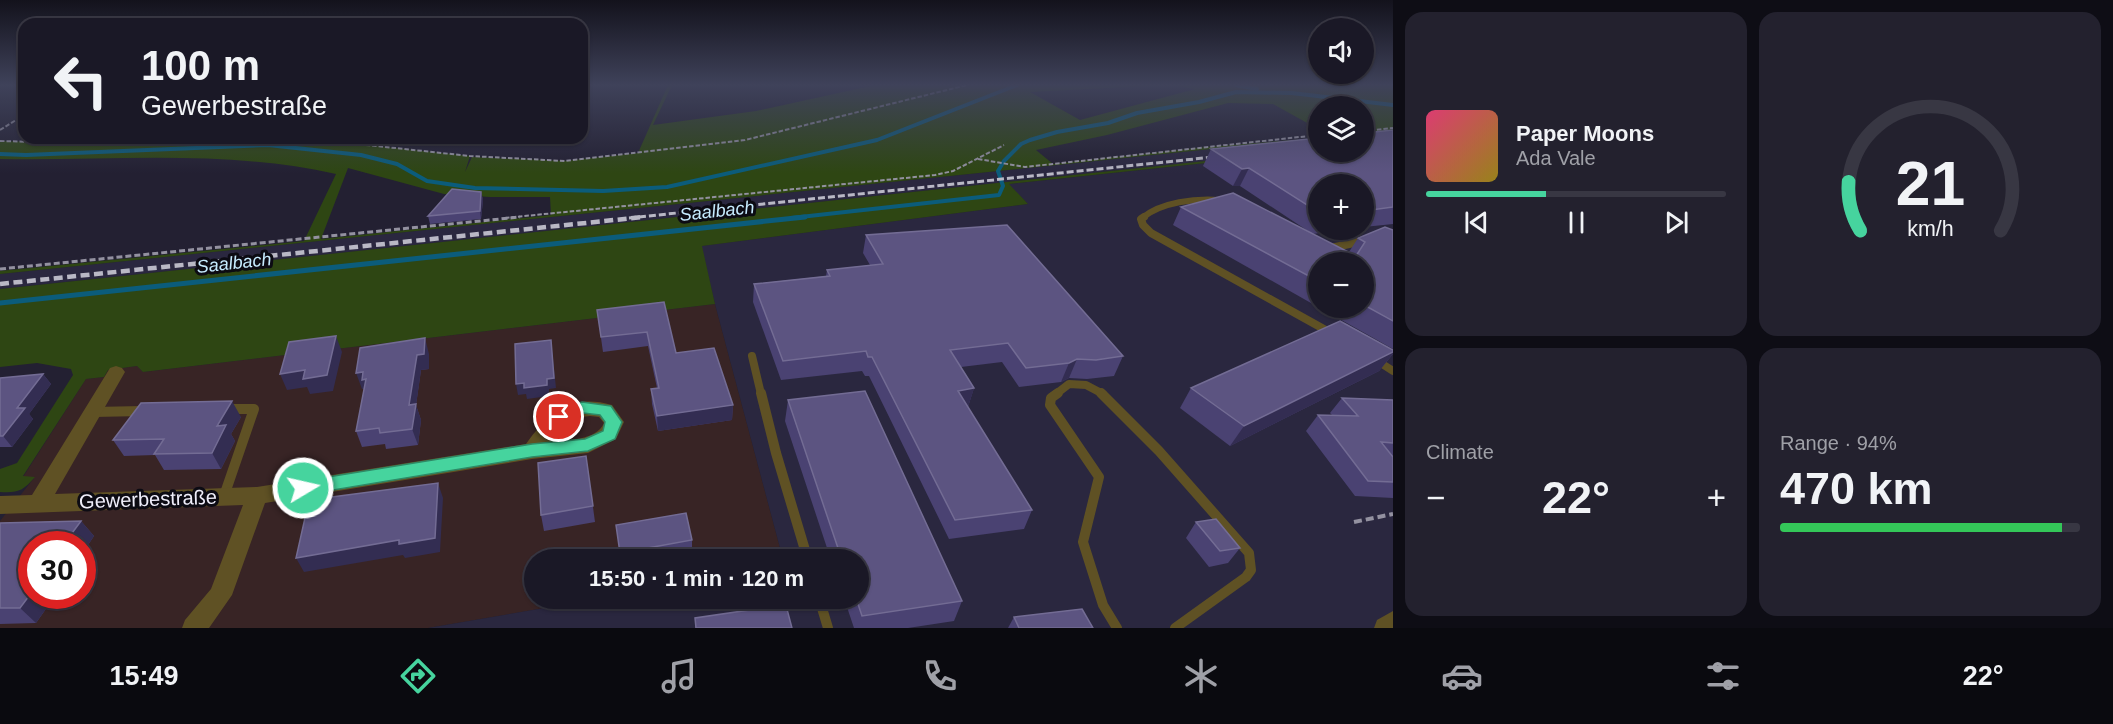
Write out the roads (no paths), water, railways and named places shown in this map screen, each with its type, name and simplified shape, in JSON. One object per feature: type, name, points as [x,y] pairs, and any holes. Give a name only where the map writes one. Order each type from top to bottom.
[{"type":"street","points":[[39,503],[116,372]]},
{"type":"street","name":"Gewerbestraße","points":[[0,505],[257,496],[532,451]]},
{"type":"street","points":[[194,628],[220,595],[257,496]]},
{"type":"street","points":[[1386,628],[1393,623]]},
{"type":"lane","points":[[1231,202],[1209,198],[1152,211],[1141,219],[1143,225],[1151,232],[1343,340]]},
{"type":"lane","points":[[1319,250],[1372,240]]},
{"type":"lane","points":[[1363,353],[1393,371]]},
{"type":"lane","points":[[752,356],[776,453],[805,549]]},
{"type":"lane","points":[[1117,628],[1103,605],[1083,542],[1098,477],[1050,405],[1051,398],[1069,384],[1086,385],[1102,393],[1159,451],[1250,553],[1251,570],[1246,577],[1175,628]]},
{"type":"lane","points":[[220,410],[254,409],[224,497]]},
{"type":"lane","points":[[92,412],[150,411]]},
{"type":"lane","points":[[822,609],[828,628]]},
{"type":"waterway","points":[[0,154],[26,155],[268,145],[361,155],[397,164],[427,181],[475,188],[603,191],[667,187],[877,140],[942,114]]},
{"type":"waterway","name":"Saalbach","points":[[791,218],[999,195],[1003,186],[998,171],[1004,161],[1021,144],[1057,132],[1108,123],[1133,114]]},
{"type":"waterway","name":"Saalbach","points":[[0,303],[805,217]]},
{"type":"railway","points":[[629,218],[1223,156]]},
{"type":"railway","points":[[0,284],[643,217]]}]
